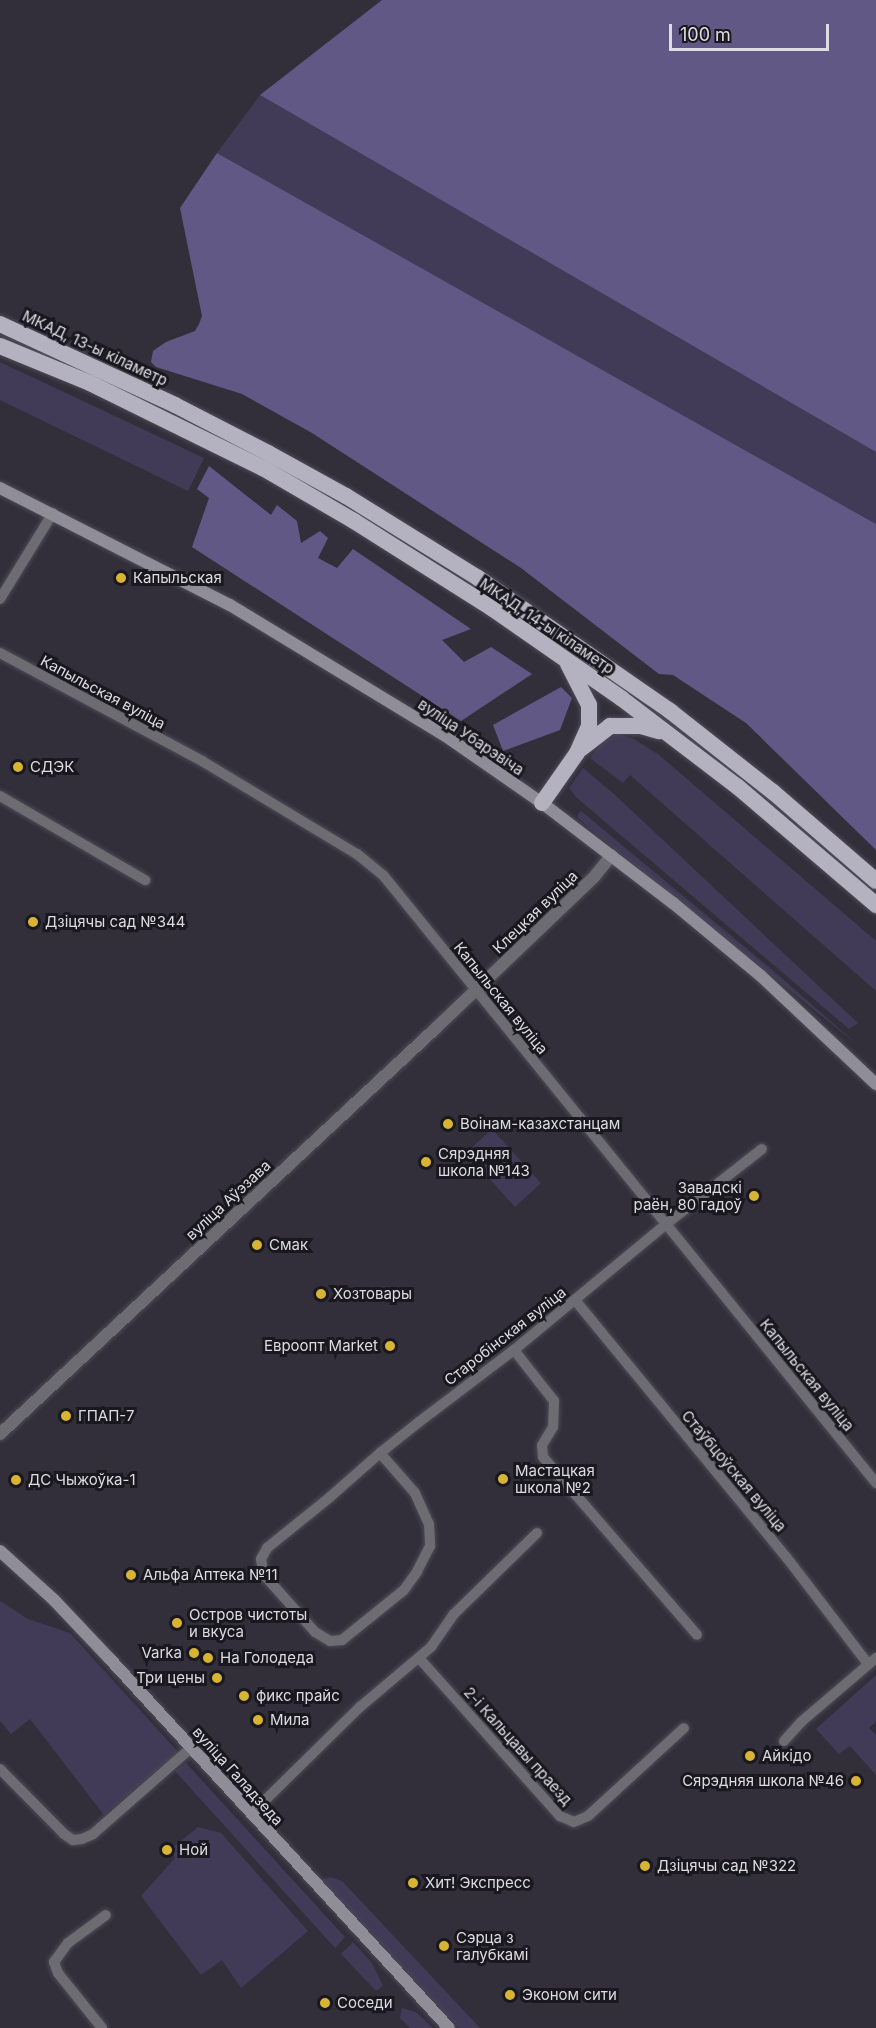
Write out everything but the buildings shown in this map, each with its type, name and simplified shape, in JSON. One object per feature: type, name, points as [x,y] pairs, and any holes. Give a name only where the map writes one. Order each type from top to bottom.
[{"type":"highway","name":"МКАД, 13-ы кіламетр","points":[[0,324],[176,405]]},
{"type":"highway","name":"МКАД, 14-ы кіламетр","points":[[0,346],[90,383],[263,468],[354,521],[493,609],[564,658],[738,787],[876,904]]},
{"type":"highway","name":"МКАД, 14-ы кіламетр","points":[[176,405],[346,496],[478,578],[670,711],[773,792],[876,881]]},
{"type":"highway","points":[[564,658],[589,705],[589,726],[577,753]]},
{"type":"highway","points":[[542,803],[577,753],[592,738],[610,726],[641,726],[669,735]]},
{"type":"main road","name":"вуліца Убарэвіча","points":[[0,488],[221,600],[302,646],[450,739],[612,855],[761,976],[876,1084]]},
{"type":"main road","name":"вуліца Галадзеда","points":[[0,1551],[54,1600],[192,1747],[448,2028]]},
{"type":"street","points":[[0,599],[53,513]]},
{"type":"street","name":"Капыльская вуліца","points":[[0,653],[202,761],[357,854],[398,891],[665,1225],[876,1483]]},
{"type":"street","points":[[0,796],[146,880]]},
{"type":"street","name":"Клецкая вуліца","points":[[477,988],[594,877],[612,855]]},
{"type":"street","name":"вуліца Аўэзава","points":[[0,1434],[477,988]]},
{"type":"street","name":"Старобінская вуліца","points":[[380,1454],[415,1493],[429,1524],[427,1553],[404,1590],[342,1640],[330,1641],[315,1632],[264,1575],[261,1559],[267,1548],[380,1454],[514,1350],[665,1225],[762,1149]]},
{"type":"street","name":"Стаўбцоўская вуліца","points":[[575,1300],[872,1661]]},
{"type":"street","points":[[514,1350],[554,1401],[553,1427],[542,1445],[543,1457],[697,1635]]},
{"type":"street","points":[[252,1814],[360,1707],[431,1647],[454,1614],[537,1533]]},
{"type":"street","name":"2-і Кальцавы праезд","points":[[419,1658],[560,1816],[574,1822],[588,1816],[684,1728]]},
{"type":"street","points":[[784,1741],[801,1722],[872,1661]]},
{"type":"street","points":[[0,1768],[64,1834],[73,1840],[93,1834],[192,1747]]},
{"type":"street","points":[[102,2028],[58,1973],[54,1962],[68,1943],[106,1915]]},
{"type":"shaded area","points":[[382,0],[876,0],[876,452],[260,95]]},
{"type":"shaded area","points":[[260,95],[876,452],[876,524],[217,153]]},
{"type":"shaded area","points":[[217,153],[876,524],[876,850],[746,723],[673,675],[659,674],[521,568],[312,433],[242,394],[156,367],[151,362],[153,351],[166,342],[195,331],[202,316],[180,208]]},
{"type":"shaded area","points":[[0,362],[204,458],[188,491],[0,400]]},
{"type":"shaded area","points":[[209,466],[271,515],[277,505],[297,521],[301,543],[320,531],[328,538],[318,558],[337,568],[353,549],[471,629],[442,640],[464,662],[491,647],[532,674],[461,721],[192,547],[209,498],[197,489]]},
{"type":"shaded area","points":[[561,687],[572,698],[560,730],[503,751],[493,725]]},
{"type":"shaded area","points":[[618,734],[634,739],[659,755],[876,941],[876,991],[630,775],[623,783],[590,758],[602,742]]},
{"type":"shaded area","points":[[583,768],[614,794],[858,1023],[849,1029],[577,798],[569,788]]},
{"type":"shaded area","points":[[581,811],[776,973],[860,1047],[594,832],[578,818]]},
{"type":"shaded area","points":[[492,1129],[541,1183],[515,1207],[466,1153]]},
{"type":"shaded area","points":[[0,1601],[28,1619],[70,1633],[178,1752],[104,1815],[30,1719],[11,1734],[0,1721]]},
{"type":"shaded area","points":[[876,1675],[876,1721],[869,1728],[876,1735],[876,1775],[850,1746],[839,1754],[816,1729]]},
{"type":"shaded area","points":[[186,1763],[345,1937],[335,1948],[175,1771]]},
{"type":"shaded area","points":[[198,1827],[221,1833],[308,1931],[241,1988],[222,1960],[201,1975],[141,1896],[175,1858],[171,1849]]},
{"type":"shaded area","points":[[330,1877],[342,1881],[480,2028],[459,2028],[322,1880]]},
{"type":"shaded area","points":[[353,1942],[372,1963],[383,1986],[376,1991],[341,1954]]},
{"type":"shaded area","points":[[402,2008],[416,2012],[433,2028],[410,2028],[400,2018]]},
{"type":"place","name":"Капыльская","points":[[121,578]]},
{"type":"place","name":"СДЭК","points":[[18,767]]},
{"type":"place","name":"Дзіцячы сад №344","points":[[33,922]]},
{"type":"place","name":"Воінам-казахстанцам","points":[[448,1124]]},
{"type":"place","name":"Сярэдняя школа №143","points":[[426,1162]]},
{"type":"place","name":"Завадскі раён, 80 гадоў","points":[[754,1196]]},
{"type":"place","name":"Смак","points":[[257,1245]]},
{"type":"place","name":"Хозтовары","points":[[321,1294]]},
{"type":"place","name":"Евроопт Market","points":[[390,1346]]},
{"type":"place","name":"ГПАП-7","points":[[66,1416]]},
{"type":"place","name":"Мастацкая школа №2","points":[[503,1479]]},
{"type":"place","name":"ДС Чыжоўка-1","points":[[16,1480]]},
{"type":"place","name":"Альфа Аптека №11","points":[[131,1575]]},
{"type":"place","name":"Остров чистоты и вкуса","points":[[177,1623]]},
{"type":"place","name":"Varka","points":[[194,1653]]},
{"type":"place","name":"На Голодеда","points":[[208,1658]]},
{"type":"place","name":"Три цены","points":[[217,1678]]},
{"type":"place","name":"фикс прайс","points":[[244,1696]]},
{"type":"place","name":"Мила","points":[[258,1720]]},
{"type":"place","name":"Айкідо","points":[[750,1756]]},
{"type":"place","name":"Сярэдняя школа №46","points":[[856,1781]]},
{"type":"place","name":"Ной","points":[[167,1850]]},
{"type":"place","name":"Дзіцячы сад №322","points":[[645,1866]]},
{"type":"place","name":"Хит! Экспресс","points":[[413,1883]]},
{"type":"place","name":"Сэрца з галубкамі","points":[[444,1946]]},
{"type":"place","name":"Эконом сити","points":[[510,1995]]},
{"type":"place","name":"Соседи","points":[[325,2003]]}]
